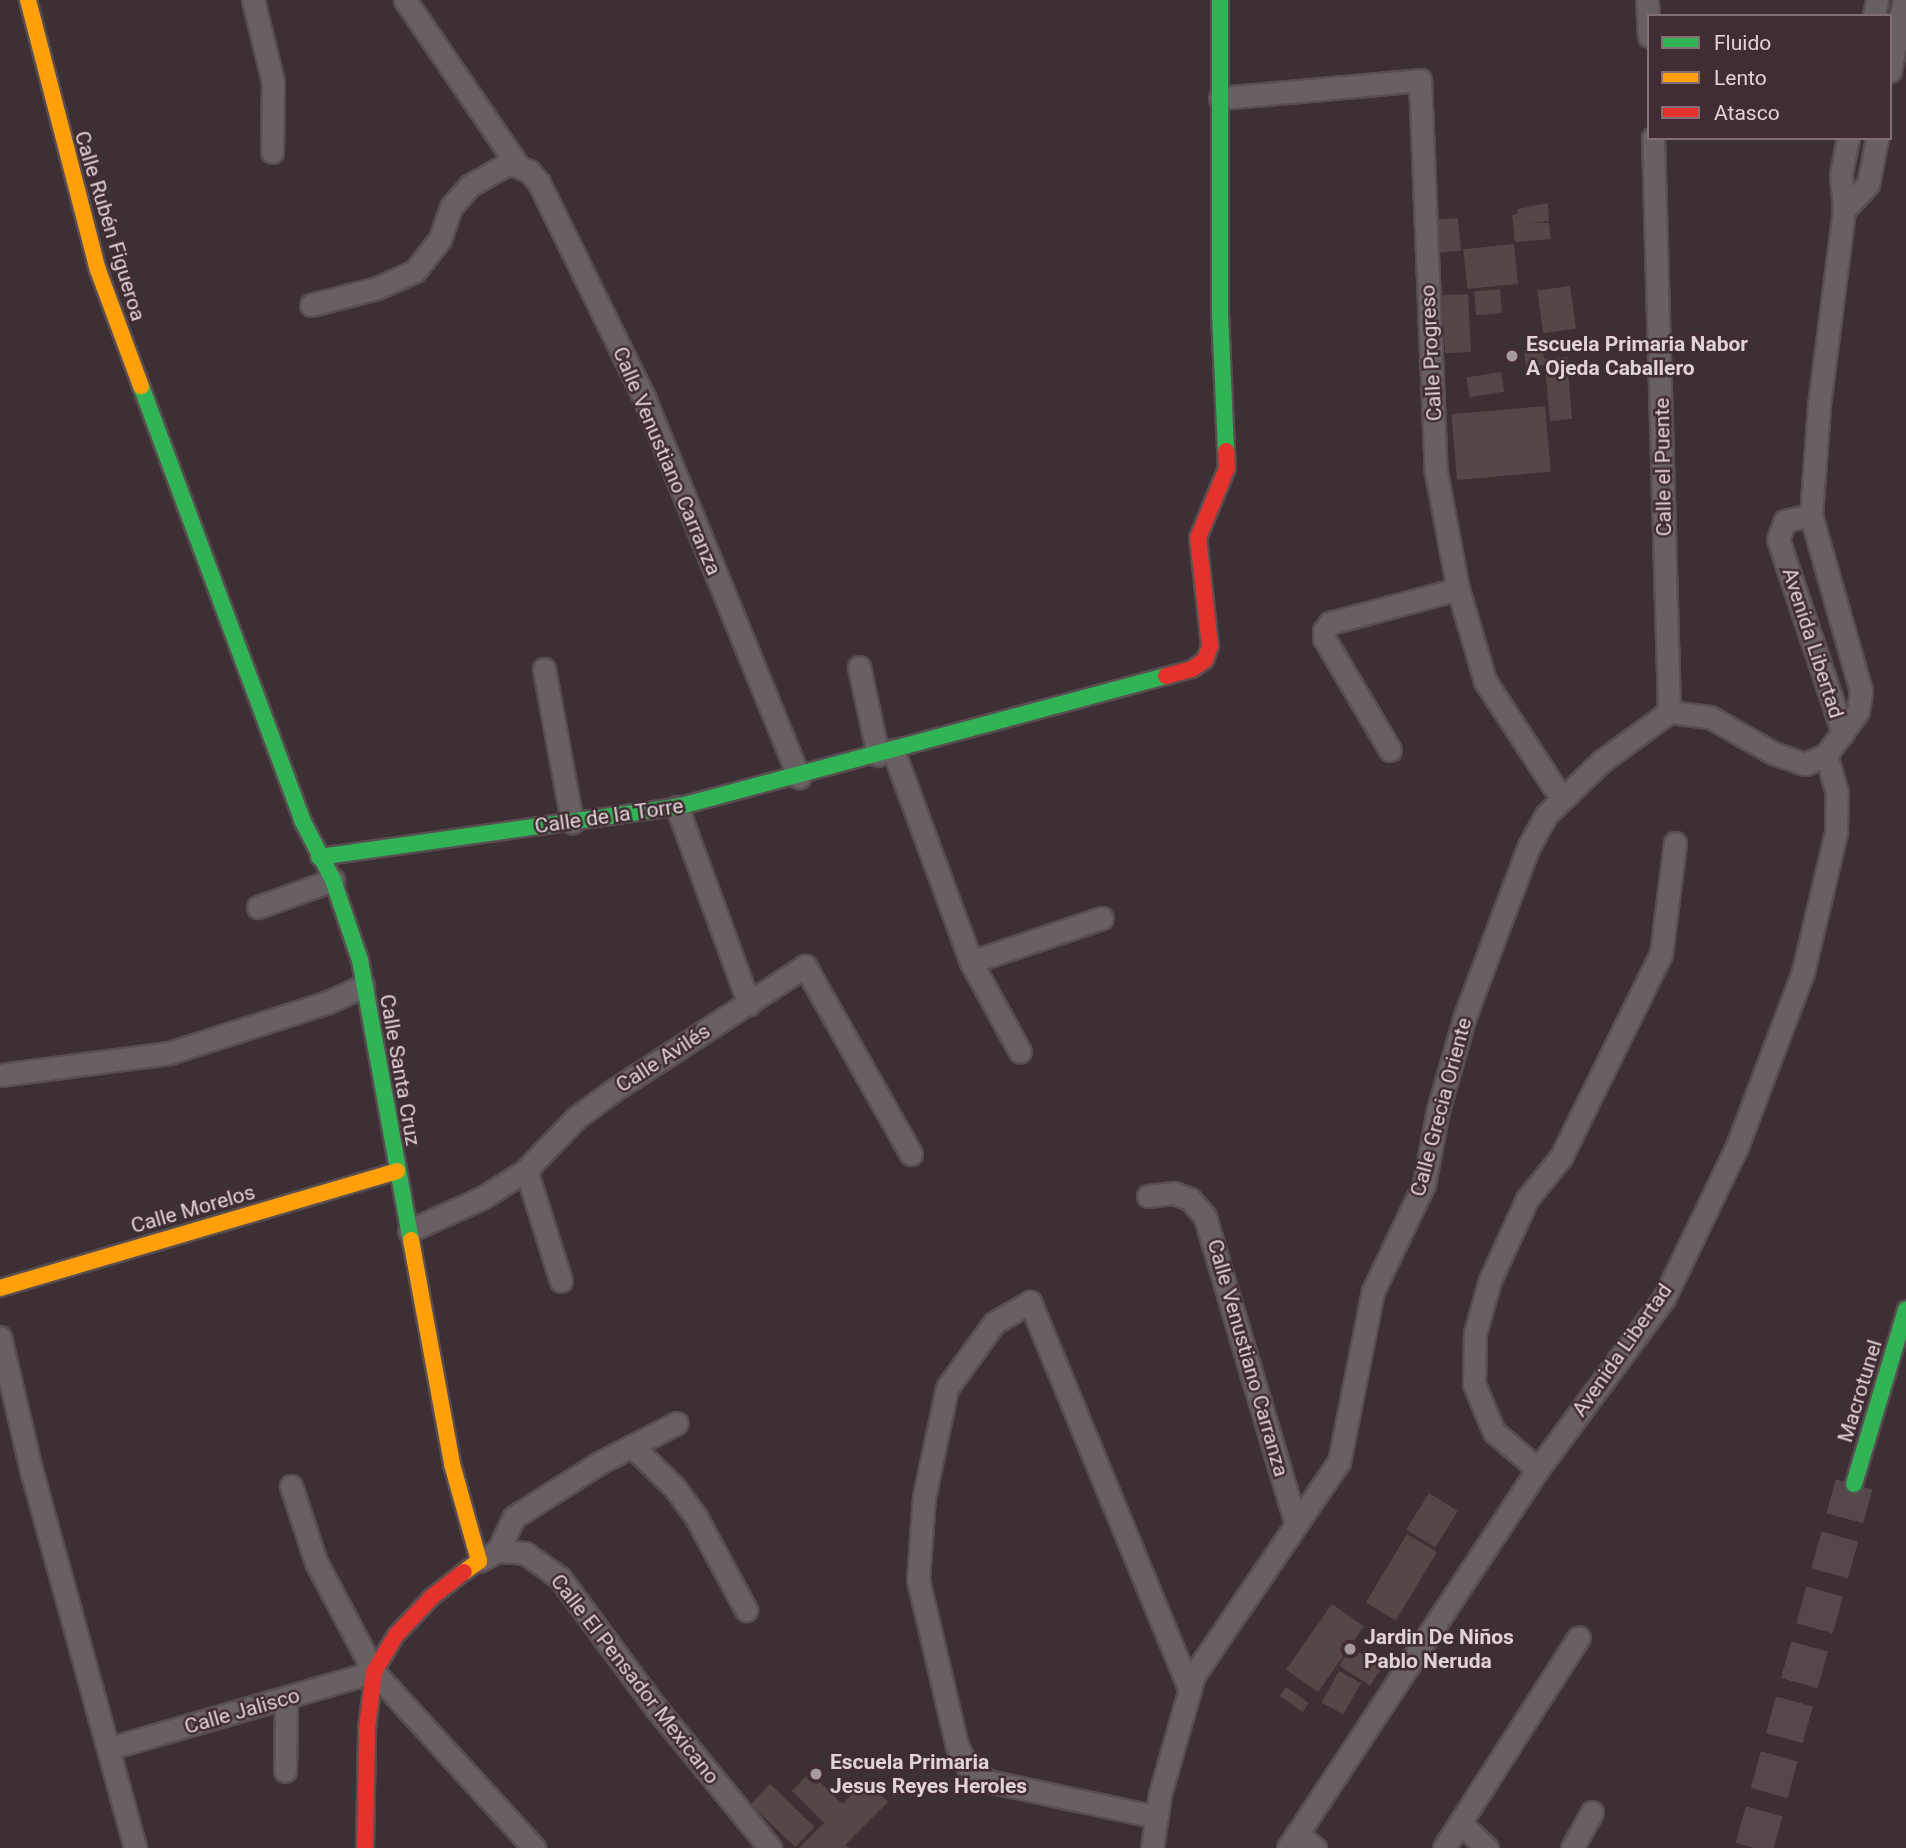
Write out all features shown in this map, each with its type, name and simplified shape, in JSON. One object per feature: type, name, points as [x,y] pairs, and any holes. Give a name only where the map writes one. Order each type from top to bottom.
[{"type":"main road","name":"Calle Rubén Figueroa","points":[[27,0],[98,270],[167,459]]},
{"type":"main road","points":[[1220,0],[1220,99]]},
{"type":"main road","name":"Calle de la Torre","points":[[319,858],[677,807],[799,777],[1192,668],[1205,660],[1210,646],[1197,547],[1227,468],[1220,313],[1220,99]]},
{"type":"main road","name":"Calle Santa Cruz","points":[[167,459],[319,858],[333,880],[360,960],[452,1464],[488,1556]]},
{"type":"main road","name":"Calle Morelos","points":[[0,1288],[397,1171]]},
{"type":"main road","name":"Macrotunel","points":[[1854,1484],[1906,1310]]},
{"type":"main road","points":[[365,1848],[367,1728],[374,1672],[396,1635],[433,1596],[488,1556]]},
{"type":"street","points":[[253,0],[273,82],[272,152]]},
{"type":"street","name":"Calle Venustiano Carranza","points":[[405,0],[513,164],[539,183],[643,395],[799,777]]},
{"type":"street","points":[[1892,61],[1904,0]]},
{"type":"street","name":"Calle Progreso","points":[[1220,99],[1420,80],[1436,472],[1458,589],[1485,681],[1562,799]]},
{"type":"street","name":"Calle el Puente","points":[[1653,140],[1669,712]]},
{"type":"street","name":"Avenida Libertad","points":[[1843,733],[1858,711],[1861,691],[1811,515],[1819,405],[1844,210],[1841,174],[1848,140]]},
{"type":"street","points":[[1844,210],[1868,184],[1877,140]]},
{"type":"street","points":[[312,306],[377,288],[415,271],[440,239],[451,207],[469,186],[513,164]]},
{"type":"street","name":"Avenida Libertad","points":[[1811,515],[1785,521],[1778,539],[1843,733]]},
{"type":"street","points":[[1390,750],[1324,638],[1324,631],[1330,623],[1458,589]]},
{"type":"street","points":[[859,667],[886,752],[971,962],[1020,1052]]},
{"type":"street","points":[[544,669],[572,822]]},
{"type":"street","points":[[1669,712],[1710,717],[1796,763],[1826,755],[1843,733]]},
{"type":"street","name":"Calle Grecia Oriente","points":[[1152,1848],[1157,1817],[1194,1675],[1339,1462],[1373,1291],[1424,1184],[1438,1110],[1465,1016],[1529,846],[1546,815],[1562,799],[1602,761],[1669,712]]},
{"type":"street","name":"Avenida Libertad","points":[[1293,1841],[1538,1469],[1664,1298],[1738,1144],[1803,972],[1836,832],[1837,793],[1826,755]]},
{"type":"street","points":[[677,807],[749,1004]]},
{"type":"street","points":[[1538,1469],[1494,1432],[1474,1384],[1475,1333],[1490,1280],[1527,1199],[1561,1157],[1661,954],[1675,843]]},
{"type":"street","points":[[258,906],[333,880]]},
{"type":"street","points":[[971,962],[1102,918]]},
{"type":"street","name":"Calle Avilés","points":[[409,1231],[484,1197],[526,1170],[595,1104],[805,967],[911,1154]]},
{"type":"street","points":[[0,1075],[169,1053],[326,1003],[363,986]]},
{"type":"street","points":[[526,1170],[561,1281]]},
{"type":"street","name":"Calle Venustiano Carranza","points":[[1148,1196],[1174,1193],[1190,1199],[1210,1228],[1296,1524]]},
{"type":"street","points":[[1157,1817],[988,1781],[969,1769],[957,1746],[918,1580],[925,1497],[947,1388],[994,1323],[1030,1302],[1190,1690]]},
{"type":"street","points":[[0,1337],[56,1559],[110,1748],[135,1848]]},
{"type":"street","points":[[488,1556],[514,1517],[632,1446],[677,1423]]},
{"type":"street","points":[[632,1446],[674,1488],[695,1517],[746,1610]]},
{"type":"street","points":[[290,1486],[316,1562],[374,1672],[534,1848]]},
{"type":"street","name":"Calle El Pensador Mexicano","points":[[488,1556],[525,1553],[560,1578],[656,1708],[770,1848]]},
{"type":"street","points":[[1444,1848],[1579,1637]]},
{"type":"street","name":"Calle Jalisco","points":[[110,1748],[374,1672]]},
{"type":"street","points":[[285,1771],[286,1698]]},
{"type":"street","points":[[1572,1848],[1592,1812]]},
{"type":"street","points":[[1460,1823],[1487,1848]]},
{"type":"street","points":[[1293,1841],[1315,1848]]},
{"type":"building","points":[[1548,203],[1549,221],[1530,223],[1549,223],[1551,239],[1515,242],[1512,215],[1518,214],[1517,209]]},
{"type":"building","points":[[1458,218],[1461,251],[1437,253],[1434,220]]},
{"type":"building","points":[[1514,244],[1518,284],[1467,289],[1463,249]]},
{"type":"building","points":[[1570,286],[1576,329],[1543,333],[1537,291]]},
{"type":"building","points":[[1500,289],[1502,313],[1476,315],[1474,291]]},
{"type":"building","points":[[1468,294],[1471,352],[1445,353],[1442,295]]},
{"type":"building","points":[[1543,348],[1544,359],[1567,357],[1572,419],[1550,421],[1545,365],[1526,367],[1524,350]]},
{"type":"building","points":[[1501,372],[1504,392],[1470,397],[1466,377]]},
{"type":"building","points":[[1545,406],[1551,472],[1457,480],[1451,414]]},
{"type":"building","points":[[1429,1493],[1458,1511],[1435,1547],[1406,1529]]},
{"type":"building","points":[[1407,1534],[1437,1552],[1396,1621],[1366,1603]]},
{"type":"building","points":[[1332,1604],[1364,1626],[1318,1692],[1286,1670]]},
{"type":"building","points":[[1351,1647],[1382,1667],[1370,1686],[1339,1665]]},
{"type":"building","points":[[1339,1671],[1361,1683],[1343,1715],[1322,1702]]},
{"type":"building","points":[[1286,1687],[1309,1703],[1303,1712],[1280,1696]]},
{"type":"building","points":[[810,1772],[842,1804],[867,1780],[888,1802],[845,1845],[849,1848],[799,1848],[824,1823],[792,1791]]},
{"type":"building","points":[[770,1784],[815,1827],[795,1847],[751,1804]]},
{"type":"tunnel","points":[[1754,1848],[1854,1484]]},
{"type":"traffic: fast","points":[[1220,0],[1220,313],[1226,451]]},
{"type":"traffic: fast","points":[[141,386],[302,820],[333,880],[360,960],[411,1240]]},
{"type":"traffic: fast","points":[[319,857],[677,807],[1166,676]]},
{"type":"traffic: fast","points":[[1854,1484],[1906,1310]]},
{"type":"traffic: slow","points":[[28,0],[98,270],[141,386]]},
{"type":"traffic: slow","points":[[0,1288],[397,1171]]},
{"type":"traffic: slow","points":[[411,1240],[452,1464],[479,1561],[464,1572]]},
{"type":"traffic: jam","points":[[1166,676],[1192,669],[1205,660],[1210,646],[1198,538],[1227,468],[1226,451]]},
{"type":"traffic: jam","points":[[365,1848],[367,1728],[374,1672],[396,1635],[433,1596],[464,1572]]},
{"type":"place","name":"Escuela Primaria Nabor A Ojeda Caballero","points":[[1512,356]]},
{"type":"place","name":"Jardin De Niños Pablo Neruda","points":[[1350,1649]]},
{"type":"place","name":"Escuela Primaria Jesus Reyes Heroles","points":[[816,1774]]}]
